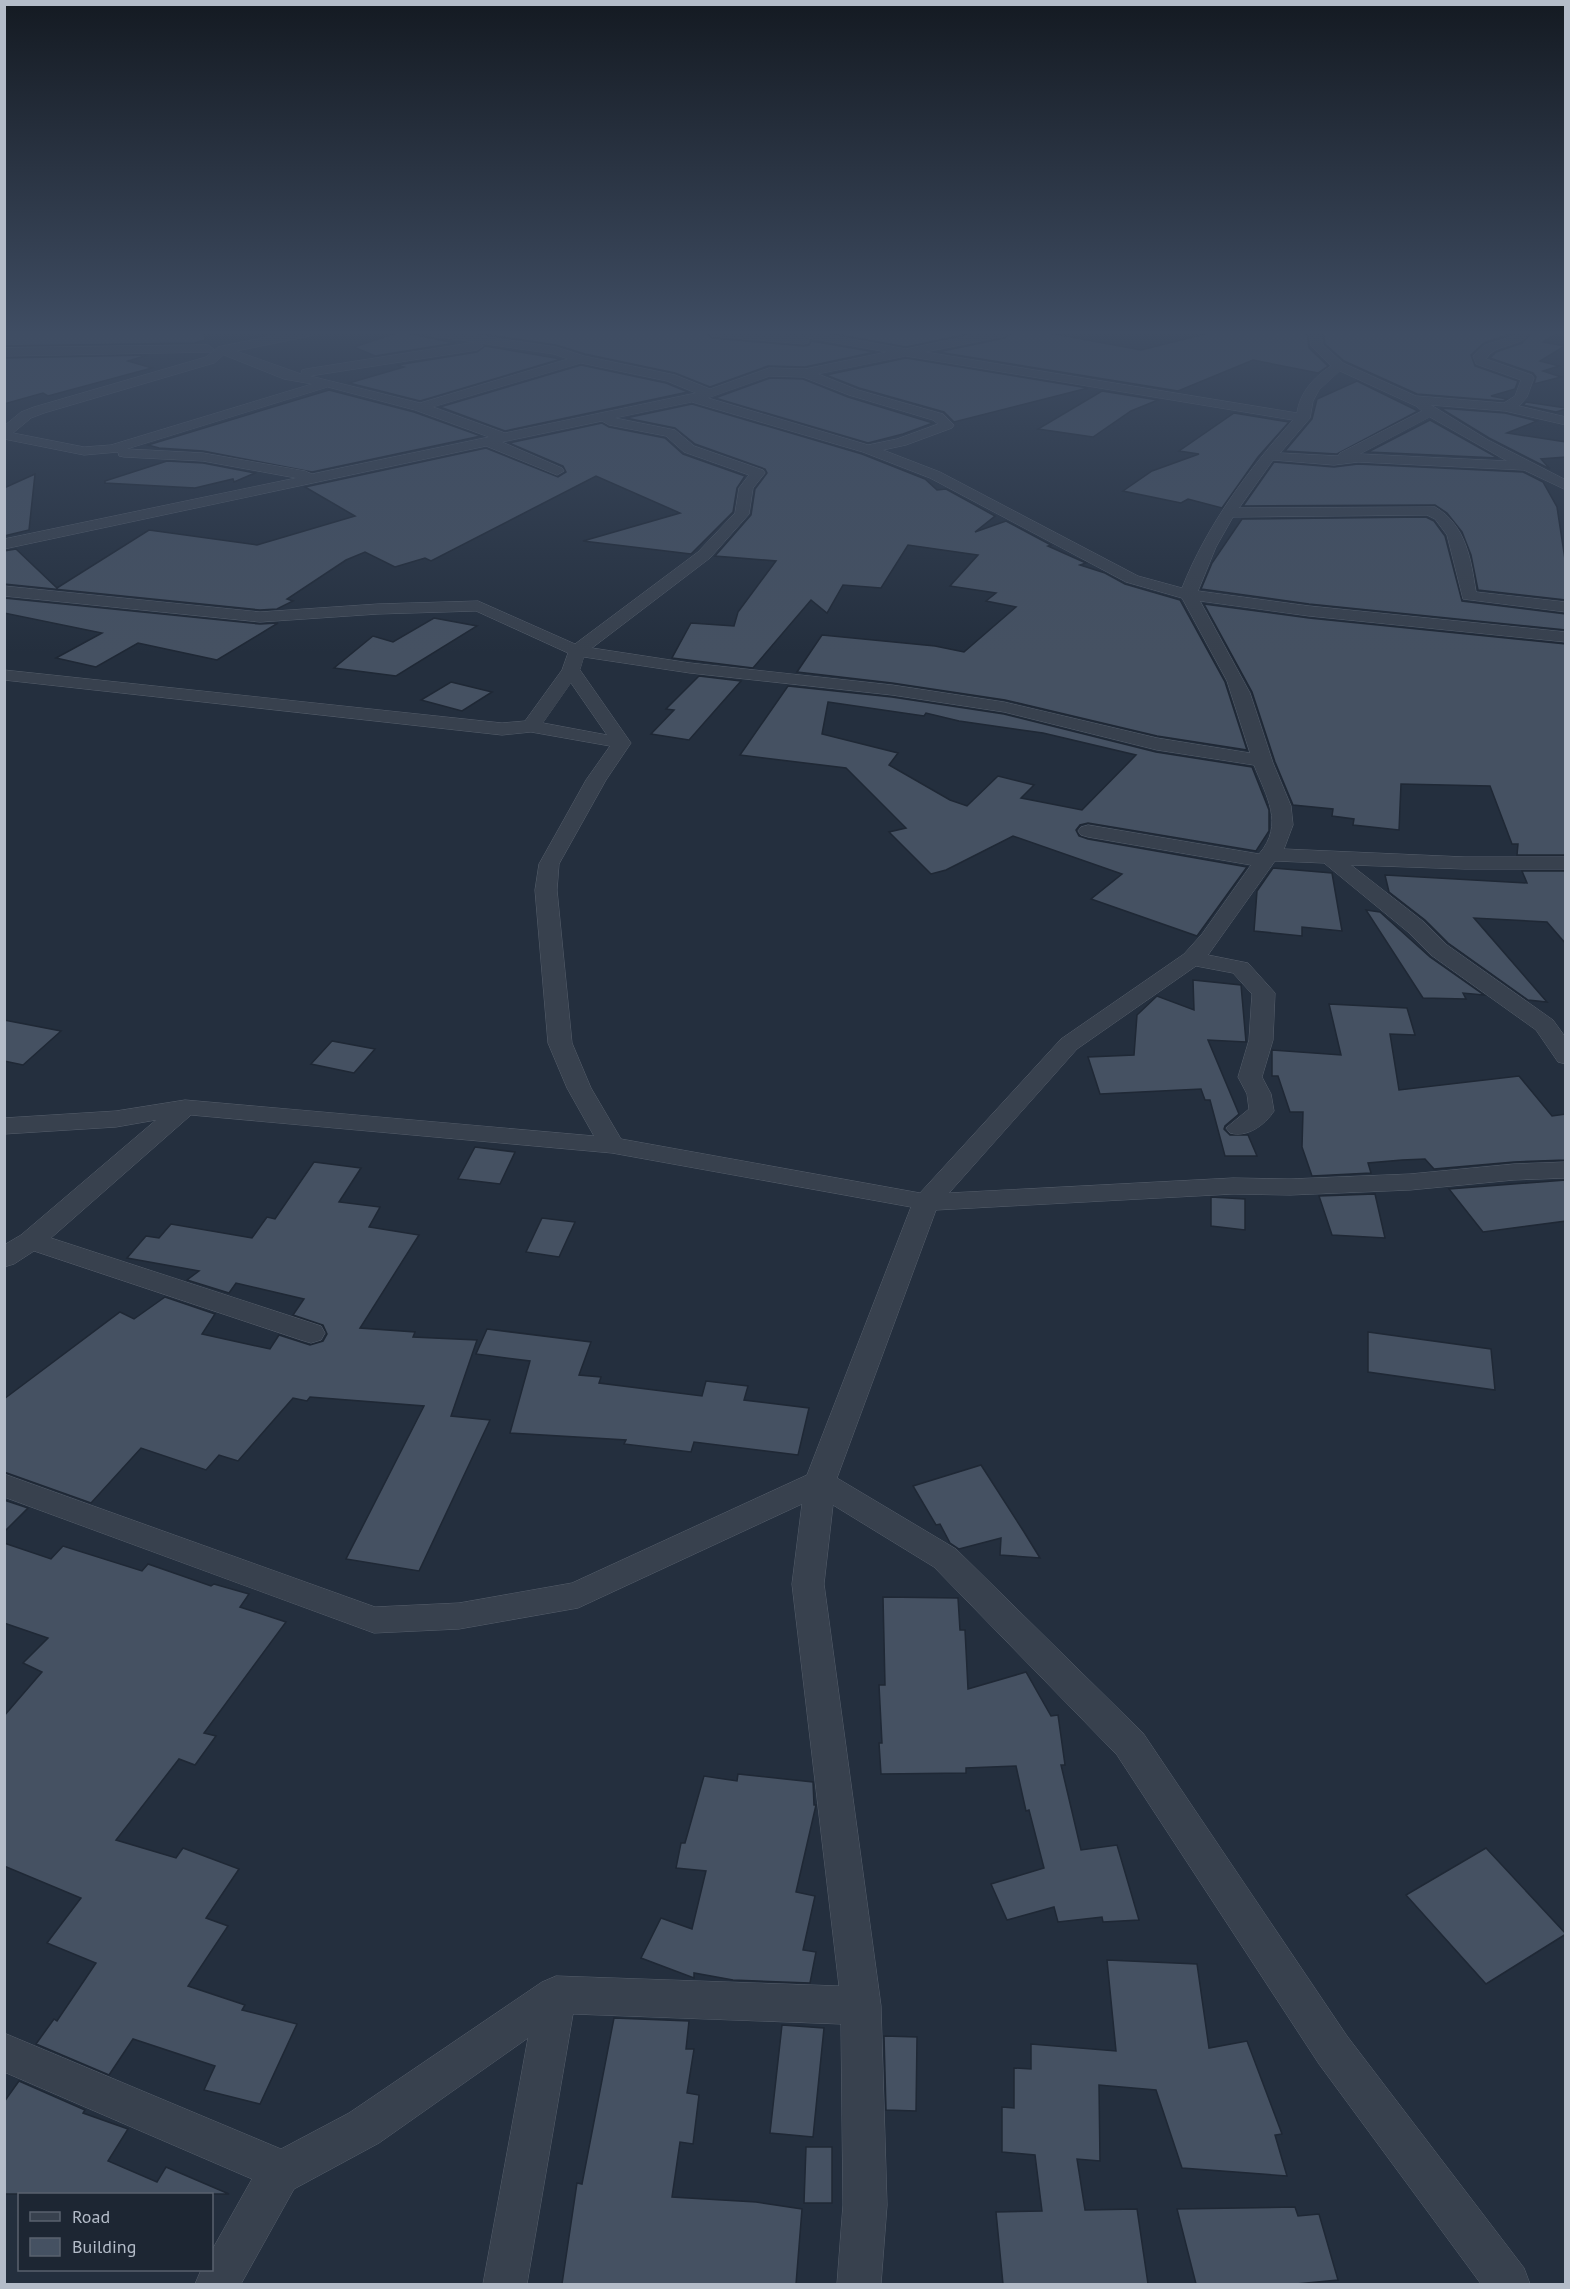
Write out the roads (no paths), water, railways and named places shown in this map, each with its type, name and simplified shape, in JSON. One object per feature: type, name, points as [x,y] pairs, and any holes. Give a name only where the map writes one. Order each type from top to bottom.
[{"type":"street","points":[[24,439],[57,447],[97,452],[203,457],[319,478]]},
{"type":"street","points":[[97,452],[147,439]]},
{"type":"street","points":[[4,544],[503,439]]},
{"type":"street","points":[[531,726],[571,670],[577,651],[704,555],[742,514],[746,488],[758,473],[689,449],[677,439]]},
{"type":"street","points":[[836,439],[935,474],[1132,579],[1188,595],[1309,611],[1566,638]]},
{"type":"street","points":[[868,449],[909,439]]},
{"type":"street","points":[[859,2284],[865,2205],[861,2006],[808,1584],[820,1482],[926,1202],[1069,1044],[1192,959],[1210,939],[1268,858],[1284,822],[1282,811],[1260,747],[1254,739],[1240,692],[1188,595],[1198,565],[1229,513],[1285,439]]},
{"type":"street","points":[[1334,461],[1377,439]]},
{"type":"street","points":[[1474,439],[1566,486]]},
{"type":"street","points":[[489,442],[557,471]]},
{"type":"street","points":[[1270,456],[1334,461],[1358,458],[1528,466]]},
{"type":"street","points":[[1229,513],[1430,510],[1440,514],[1460,546],[1469,596],[1566,607]]},
{"type":"street","points":[[4,591],[67,599],[260,616],[478,606],[577,651],[690,668],[891,690],[1004,707],[1157,744],[1263,761]]},
{"type":"street","points":[[571,670],[622,743]]},
{"type":"street","points":[[4,675],[502,729],[531,726],[622,743]]},
{"type":"street","points":[[612,1145],[579,1089],[560,1043],[546,890],[549,864],[596,780],[622,743]]},
{"type":"street","points":[[1088,831],[1268,858],[1329,857],[1465,863],[1566,863]]},
{"type":"street","points":[[1329,857],[1416,927],[1439,950],[1555,1024],[1566,1057]]},
{"type":"street","points":[[1192,959],[1240,968],[1264,993],[1261,1040],[1250,1077],[1259,1094],[1262,1111],[1239,1128]]},
{"type":"street","points":[[4,1258],[31,1241],[185,1107]]},
{"type":"street","points":[[4,1126],[116,1119],[185,1107],[612,1145],[926,1202],[1233,1186],[1290,1187],[1410,1182],[1514,1172],[1566,1170]]},
{"type":"street","points":[[31,1241],[311,1333]]},
{"type":"street","points":[[4,1485],[374,1620],[459,1616],[578,1595],[820,1482]]},
{"type":"street","points":[[820,1482],[945,1558],[1130,1744],[1333,2050],[1508,2284]]},
{"type":"street","points":[[4,2052],[281,2170],[290,2169],[363,2128],[556,1995],[861,2006]]},
{"type":"street","points":[[505,2284],[556,1995]]},
{"type":"street","points":[[218,2284],[281,2170]]}]
